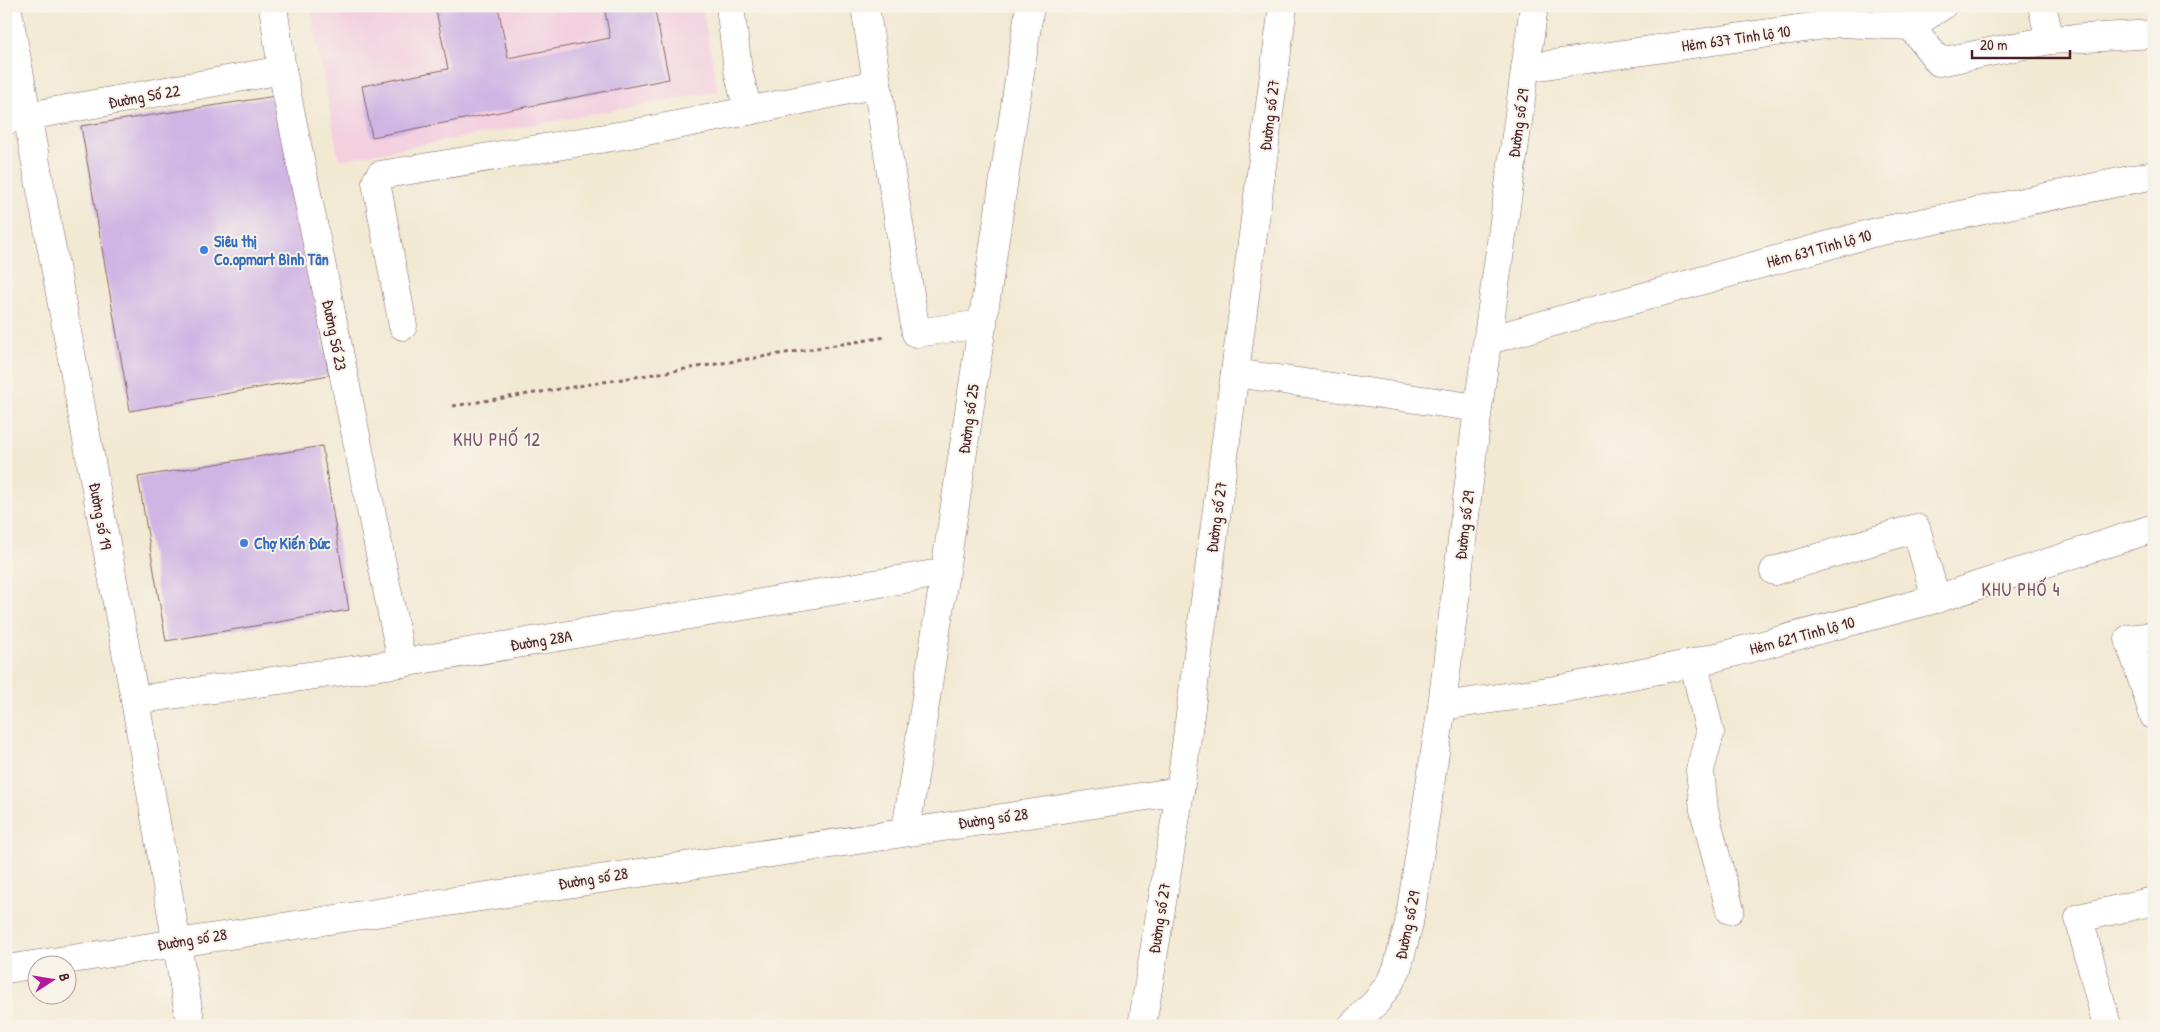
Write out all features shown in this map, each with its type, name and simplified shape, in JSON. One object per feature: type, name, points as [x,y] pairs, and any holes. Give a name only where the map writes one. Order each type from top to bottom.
[{"type":"street","name":"Đường số 19","points":[[7,6],[17,118],[135,700],[190,1026]]},
{"type":"street","name":"Đường Số 23","points":[[273,6],[282,70],[402,663]]},
{"type":"street","points":[[730,6],[738,70],[748,111]]},
{"type":"street","points":[[865,6],[916,333],[983,324]]},
{"type":"street","name":"Đường số 25","points":[[906,831],[1030,6]]},
{"type":"street","name":"Đường số 27","points":[[1142,1026],[1180,791],[1283,6]]},
{"type":"street","name":"Đường số 29","points":[[1352,1026],[1377,1001],[1397,968],[1404,945],[1414,894],[1442,706],[1478,408],[1489,340],[1534,6]]},
{"type":"street","points":[[1942,6],[1911,26],[1940,62],[2050,40],[2154,34]]},
{"type":"street","points":[[2042,6],[2050,40]]},
{"type":"street","name":"Hẻm 637 Tỉnh lộ 10","points":[[1525,68],[1840,23],[1911,26]]},
{"type":"street","name":"Đường Số 22","points":[[17,118],[282,70]]},
{"type":"street","points":[[403,326],[376,182],[380,175],[636,133],[877,84]]},
{"type":"street","name":"Hẻm 631 Tỉnh lộ 10","points":[[1489,340],[1872,233],[2154,175]]},
{"type":"street","points":[[1236,373],[1478,408]]},
{"type":"street","points":[[1774,571],[1916,528],[1936,600]]},
{"type":"street","name":"Hẻm 621 Tỉnh lộ 10","points":[[1442,706],[1555,690],[1694,663],[1936,600],[2154,528]]},
{"type":"street","name":"Đường 28A","points":[[135,700],[402,663],[946,572]]},
{"type":"street","points":[[2154,636],[2128,639],[2154,716]]},
{"type":"street","points":[[1694,663],[1710,733],[1700,770],[1704,810],[1730,910]]},
{"type":"street","name":"Đường số 28","points":[[6,969],[906,831],[1180,791]]},
{"type":"street","points":[[2107,1026],[2079,918],[2154,901]]},
{"type":"path","points":[[453,406],[809,347],[916,333]]},
{"type":"shaded area","points":[[310,6],[702,6],[718,91],[339,160]]},
{"type":"building","points":[[435,6],[498,6],[508,58],[610,38],[604,6],[654,6],[669,79],[372,137],[362,86],[448,69]]},
{"type":"building","name":"Siêu thị Co.opmart Bình Tân","points":[[276,96],[329,375],[130,411],[81,126]]},
{"type":"building","name":"Chợ Kiến Đức","points":[[322,446],[349,610],[166,641],[138,477]]},
{"type":"place","name":"Siêu thị Co.opmart Bình Tân","points":[[204,250]]},
{"type":"place","name":"Chợ Kiến Đức","points":[[244,543]]},
{"type":"district","name":"KHU PHỐ 12","points":[[497,440]]},
{"type":"district","name":"KHU PHỐ 4","points":[[2021,590]]}]
